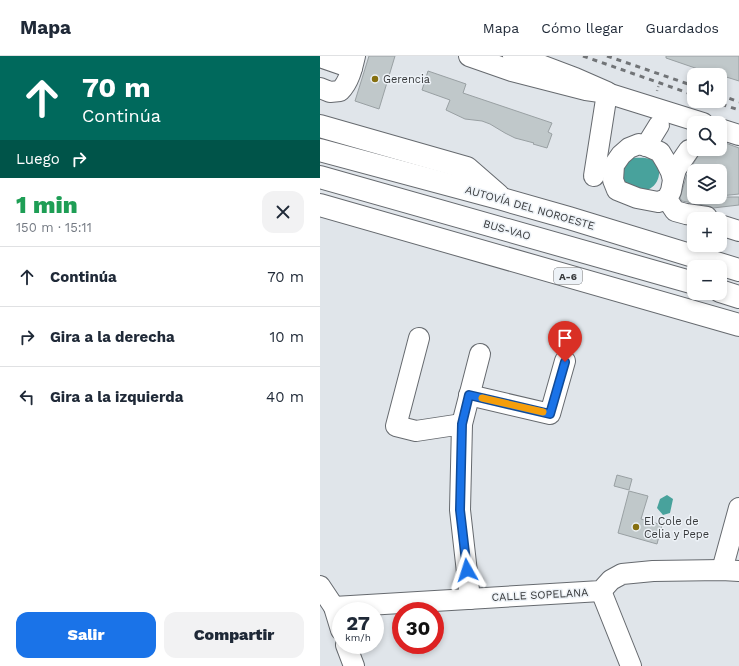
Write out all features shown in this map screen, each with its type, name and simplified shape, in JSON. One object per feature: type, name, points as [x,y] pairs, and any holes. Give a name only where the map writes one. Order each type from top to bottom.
[{"type":"highway","points":[[514,56],[607,93]]},
{"type":"highway","points":[[320,126],[467,168],[502,199]]},
{"type":"highway","points":[[320,138],[356,159]]},
{"type":"highway","name":"AUTOVÍA DEL NOROESTE","points":[[320,150],[569,218],[739,270]]},
{"type":"highway","name":"BUS-VAO","points":[[320,177],[687,281]]},
{"type":"highway","name":"A-6","points":[[320,205],[739,325]]},
{"type":"highway","points":[[727,293],[739,296]]},
{"type":"street","points":[[320,56],[354,62],[345,86],[340,92],[330,92],[320,88]]},
{"type":"street","points":[[469,56],[512,72],[586,90],[607,93],[687,118]]},
{"type":"street","points":[[594,176],[607,93]]},
{"type":"street","points":[[320,116],[334,123],[349,134]]},
{"type":"street","points":[[646,146],[659,125]]},
{"type":"street","points":[[727,131],[739,135]]},
{"type":"street","points":[[673,180],[671,172],[660,152],[639,144],[629,148],[621,155],[614,165],[612,180],[617,190],[637,198],[658,202],[667,199],[671,191],[676,169],[687,153]]},
{"type":"street","points":[[667,199],[675,211],[687,214]]},
{"type":"street","points":[[727,225],[739,231]]},
{"type":"street","points":[[418,338],[396,426],[416,431],[462,424]]},
{"type":"street","points":[[470,599],[460,510],[462,424],[480,354]]},
{"type":"street","points":[[469,395],[550,414],[565,362]]},
{"type":"street","points":[[730,571],[739,508]]},
{"type":"street","name":"CALLE SOPELANA","points":[[384,604],[601,591],[611,580],[622,574],[653,571],[730,571]]},
{"type":"street","points":[[320,586],[332,604]]},
{"type":"street","points":[[601,591],[631,666]]},
{"type":"street","points":[[349,654],[354,666]]},
{"type":"path","points":[[656,94],[659,84]]},
{"type":"shaded area","points":[[633,158],[650,159],[656,163],[659,177],[654,186],[650,189],[640,189],[624,183],[621,169]]},
{"type":"shaded area","points":[[667,495],[673,499],[670,513],[663,515],[657,508],[660,499]]},
{"type":"building","name":"Gerencia","points":[[369,56],[395,56],[379,109],[355,101]]},
{"type":"building","points":[[666,56],[739,56],[739,81],[727,77],[727,68],[695,68],[666,58]]},
{"type":"building","points":[[428,71],[466,84],[463,93],[552,123],[548,132],[552,134],[547,148],[515,138],[490,124],[482,121],[465,119],[446,110],[450,100],[422,90]]},
{"type":"building","points":[[727,144],[739,148],[739,194],[727,195],[727,164],[693,164],[698,156],[727,156]]},
{"type":"building","points":[[687,174],[687,202],[682,201],[680,198]]},
{"type":"building","points":[[727,197],[739,197],[739,205],[713,208],[698,204],[727,204]]},
{"type":"building","points":[[617,475],[632,479],[629,490],[614,486]]},
{"type":"building","points":[[629,491],[648,496],[641,519],[662,525],[657,544],[618,533]]},
{"type":"railway","points":[[583,56],[687,93]]},
{"type":"railway","points":[[607,56],[687,84]]},
{"type":"railway","points":[[727,98],[739,102]]},
{"type":"railway","points":[[727,106],[739,110]]},
{"type":"slow traffic","points":[[482,398],[543,412]]},
{"type":"place","name":"Gerencia","points":[[375,79]]},
{"type":"place","name":"El Cole de Celia y Pepe","points":[[636,527]]},
{"type":"route","points":[[467,570],[460,510],[462,424],[469,395],[550,414],[565,362]]}]
